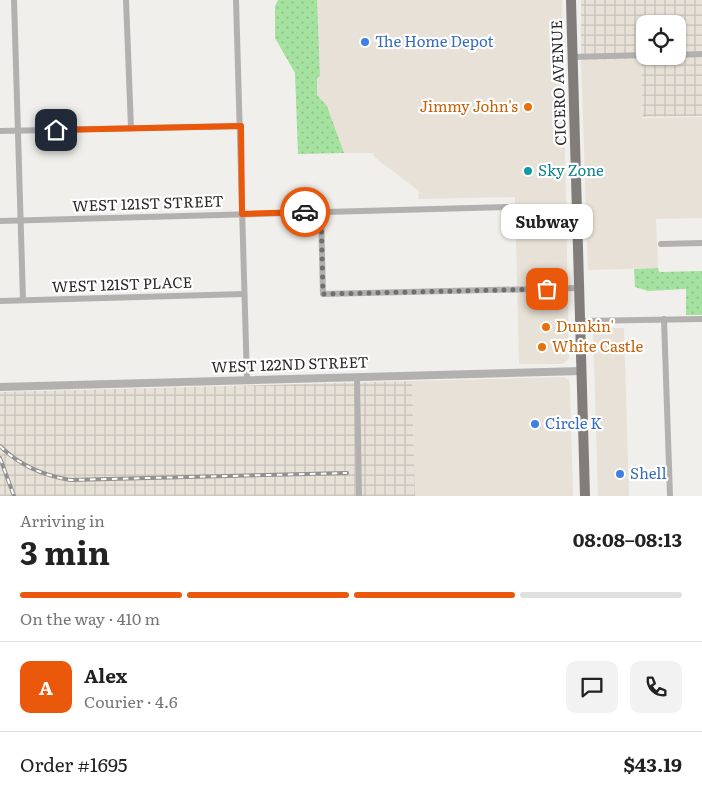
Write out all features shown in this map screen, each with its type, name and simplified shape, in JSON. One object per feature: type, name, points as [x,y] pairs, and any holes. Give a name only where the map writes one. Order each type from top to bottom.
[{"type":"main road","name":"CICERO AVENUE","points":[[571,0],[586,496]]},
{"type":"street","points":[[14,0],[22,300]]},
{"type":"street","points":[[126,0],[131,128]]},
{"type":"street","points":[[236,0],[247,380]]},
{"type":"street","points":[[686,55],[702,54]]},
{"type":"street","points":[[573,57],[636,55]]},
{"type":"street","points":[[0,131],[241,126]]},
{"type":"street","name":"WEST 121ST STREET","points":[[0,221],[507,207]]},
{"type":"street","points":[[321,212],[323,294],[579,288]]},
{"type":"street","points":[[661,244],[702,243]]},
{"type":"street","name":"WEST 121ST PLACE","points":[[0,301],[244,294]]},
{"type":"street","points":[[580,321],[702,319]]},
{"type":"street","points":[[664,320],[670,496]]},
{"type":"street","name":"WEST 122ND STREET","points":[[0,387],[582,371]]},
{"type":"street","points":[[358,377],[359,496]]},
{"type":"shaded area","points":[[317,0],[562,0],[569,358],[567,361],[562,364],[519,364],[515,197],[418,199],[419,191],[374,157],[373,153],[344,153],[327,106],[317,95],[317,78],[320,76]]},
{"type":"shaded area","points":[[581,0],[702,0],[702,116],[643,117],[641,65],[686,65],[686,15],[636,15],[636,59],[581,60]]},
{"type":"shaded area","points":[[636,59],[636,65],[641,65],[643,117],[640,118],[702,117],[702,218],[656,219],[658,268],[588,270],[581,60]]},
{"type":"shaded area","points":[[593,328],[624,328],[629,496],[598,496]]},
{"type":"shaded area","points":[[564,377],[569,380],[570,388],[573,496],[415,496],[412,381]]},
{"type":"shaded area","points":[[412,381],[415,496],[0,496],[0,392]]},
{"type":"green space","points":[[278,0],[317,0],[320,76],[317,78],[317,95],[327,106],[344,153],[298,154],[295,73],[275,38],[275,6]]},
{"type":"green space","points":[[658,268],[659,272],[702,271],[702,315],[686,315],[686,289],[648,291],[635,287],[634,269]]},
{"type":"railway","points":[[0,446],[32,469],[70,480],[347,473]]},
{"type":"railway","points":[[0,458],[14,496]]},
{"type":"way so far","points":[[305,212],[321,212],[323,294],[547,289]]},
{"type":"place","name":"The Home Depot","points":[[365,42]]},
{"type":"place","name":"Jimmy John's","points":[[528,107]]},
{"type":"place","name":"Sky Zone","points":[[528,171]]},
{"type":"place","name":"Subway","points":[[547,289]]},
{"type":"place","name":"Dunkin'","points":[[546,327]]},
{"type":"place","name":"White Castle","points":[[542,347]]},
{"type":"place","name":"Circle K","points":[[535,424]]},
{"type":"place","name":"Shell","points":[[620,474]]},
{"type":"route","points":[[56,130],[241,126],[242,214],[305,212]]}]
